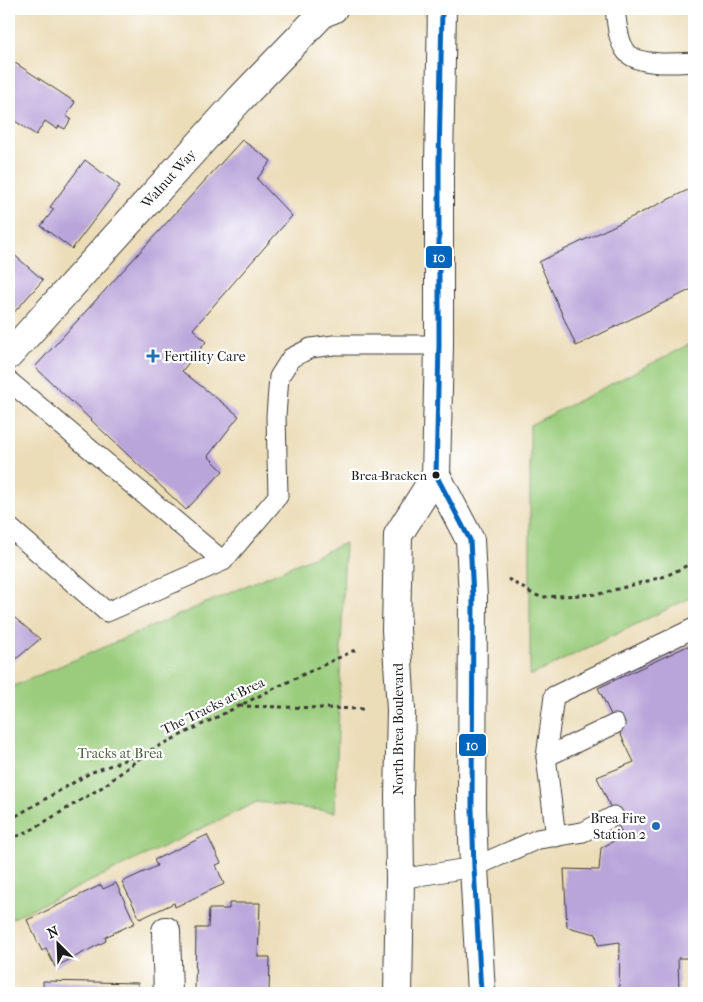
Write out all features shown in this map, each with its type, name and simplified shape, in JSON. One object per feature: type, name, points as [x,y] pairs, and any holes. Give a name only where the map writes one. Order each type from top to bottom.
[{"type":"main road","name":"Walnut Way","points":[[9,354],[240,99],[323,13],[333,9]]},
{"type":"main road","points":[[442,9],[436,475],[470,540],[473,597],[472,810],[481,993]]},
{"type":"main road","name":"North Brea Boulevard","points":[[398,993],[401,710],[396,630],[398,535],[436,475]]},
{"type":"main road","points":[[166,931],[168,993]]},
{"type":"lane","points":[[615,9],[619,38],[625,52],[633,58],[659,64],[694,62]]},
{"type":"lane","points":[[9,527],[107,612],[223,561],[278,496],[276,416],[279,377],[291,358],[311,348],[334,345],[439,345]]},
{"type":"lane","points":[[9,381],[223,561]]},
{"type":"lane","points":[[556,837],[546,756],[554,696],[694,628]]},
{"type":"lane","points":[[546,756],[616,724]]},
{"type":"lane","points":[[400,879],[474,867],[538,839],[583,832],[614,816]]},
{"type":"path","points":[[508,578],[541,598],[599,594],[666,576],[694,562]]},
{"type":"path","name":"The Tracks at Brea","points":[[9,840],[33,829],[104,786],[149,751],[357,649]]},
{"type":"path","points":[[239,706],[401,710]]},
{"type":"path","points":[[9,820],[90,773],[149,751]]},
{"type":"green space","points":[[694,342],[694,596],[530,676],[530,425]]},
{"type":"green space","name":"Tracks at Brea","points":[[345,543],[335,812],[257,802],[9,920],[9,688]]},
{"type":"building","points":[[9,59],[75,102],[66,116],[71,119],[65,129],[59,126],[57,129],[45,121],[36,135],[9,117]]},
{"type":"building","points":[[242,140],[271,161],[257,179],[292,216],[193,329],[206,342],[182,371],[239,416],[208,456],[223,471],[186,510],[35,367]]},
{"type":"building","points":[[85,160],[120,186],[72,249],[41,226],[54,209],[50,207]]},
{"type":"building","points":[[694,187],[694,288],[576,346],[539,262]]},
{"type":"building","points":[[11,252],[43,280],[9,318],[9,255]]},
{"type":"building","points":[[9,613],[40,639],[9,665]]},
{"type":"building","name":"Brea Fire Station 2","points":[[694,643],[694,958],[678,958],[679,992],[619,993],[620,942],[598,945],[596,934],[567,927],[564,869],[599,870],[601,848],[623,836],[597,777],[634,762],[598,688]]},
{"type":"building","points":[[207,835],[221,863],[216,865],[224,884],[175,907],[174,903],[140,919],[122,882],[157,866],[154,860]]},
{"type":"building","points":[[116,883],[135,923],[105,937],[106,941],[55,967],[46,948],[42,951],[27,920],[101,885],[103,889]]},
{"type":"building","points":[[229,903],[260,903],[258,957],[270,957],[269,993],[195,992],[196,928],[208,928],[209,909],[229,909]]},
{"type":"building","points":[[43,981],[138,983],[138,993],[43,993]]},
{"type":"transit line","name":"10","points":[[442,9],[436,475],[470,540],[473,597],[472,809],[481,993]]},
{"type":"place","name":"Fertility Care","points":[[153,356]]},
{"type":"place","name":"Brea-Bracken","points":[[436,475]]},
{"type":"place","name":"Brea Fire Station 2","points":[[656,826]]}]
